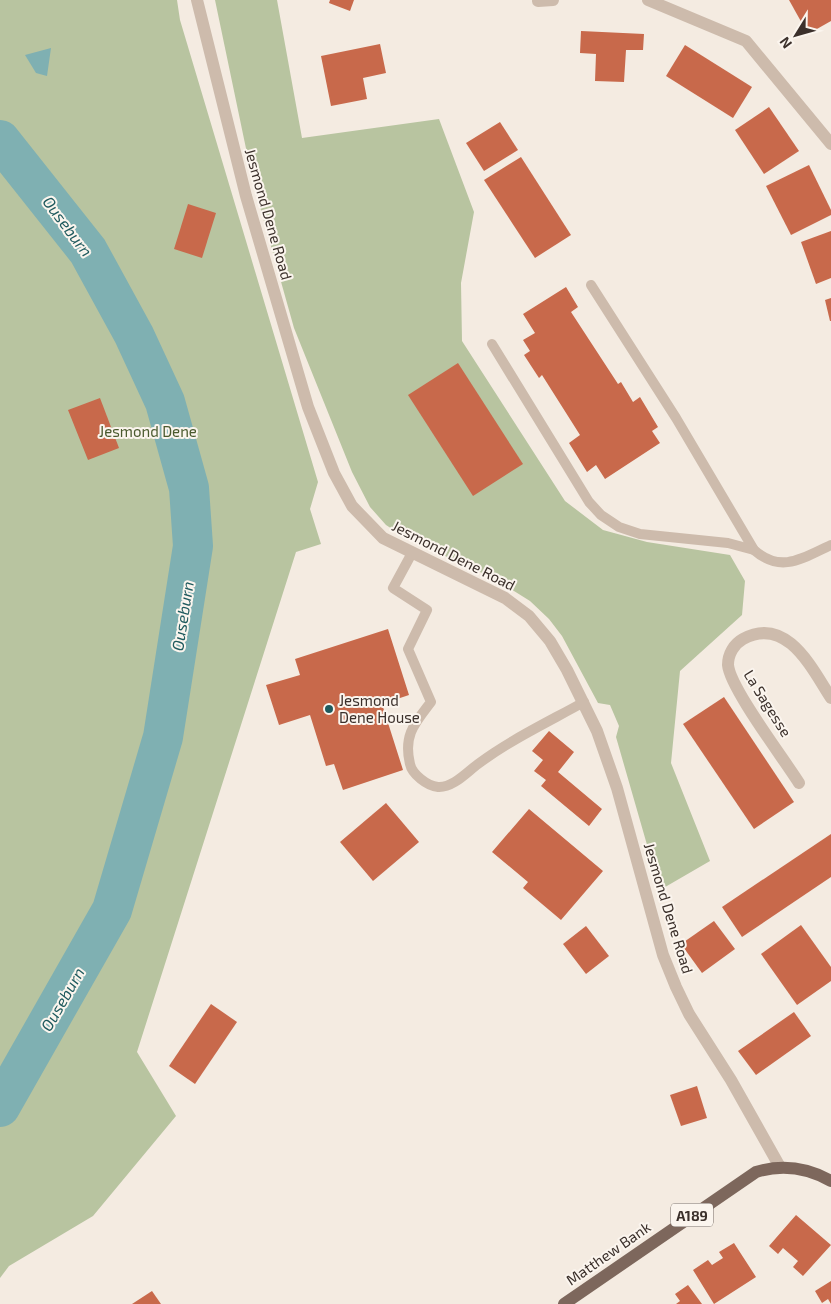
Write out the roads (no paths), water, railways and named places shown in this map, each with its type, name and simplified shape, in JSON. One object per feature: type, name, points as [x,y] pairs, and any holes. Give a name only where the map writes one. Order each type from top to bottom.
[{"type":"main road","name":"Matthew Bank","points":[[564,1304],[756,1172],[780,1167],[808,1171],[831,1181]]},
{"type":"street","name":"Jesmond Dene Road","points":[[197,0],[246,196],[308,407],[334,473],[352,506],[382,538],[412,554],[478,583],[505,598],[529,616],[550,641],[584,702],[597,732],[617,788],[655,930],[676,987],[689,1014],[731,1080],[780,1167]]},
{"type":"street","points":[[538,1],[553,0]]},
{"type":"street","points":[[648,0],[746,41],[831,144]]},
{"type":"street","name":"La Sagesse","points":[[799,783],[737,688],[728,664],[730,654],[735,644],[756,635],[781,637],[799,650],[831,698]]},
{"type":"lane","points":[[591,285],[676,418],[754,550],[763,558],[786,563],[796,561],[831,545]]},
{"type":"lane","points":[[492,344],[589,502],[601,515],[619,527],[640,534],[728,543],[754,550]]},
{"type":"lane","points":[[412,554],[393,588],[427,610],[408,649],[431,702],[410,730],[408,748],[410,766],[422,780],[438,786],[453,783],[496,750],[584,702]]},
{"type":"water","points":[[51,48],[47,76],[36,73],[25,55]]},
{"type":"waterway","name":"Ouseburn","points":[[0,140],[88,251],[134,335],[165,402],[189,488],[193,546],[163,737],[112,910],[0,1107]]},
{"type":"place","name":"Jesmond Dene House","points":[[329,709]]},
{"type":"park label","name":"Jesmond Dene","points":[[148,431]]}]
